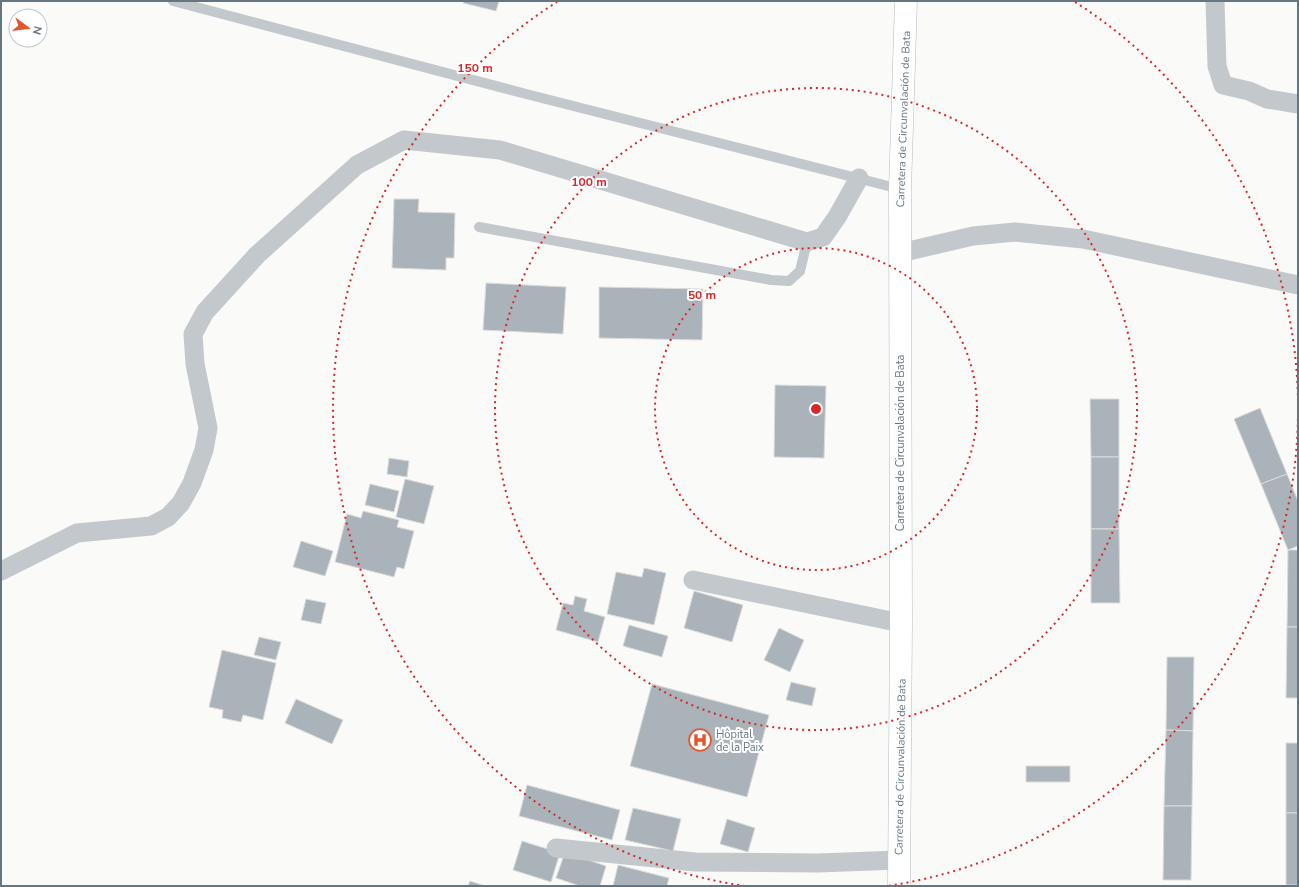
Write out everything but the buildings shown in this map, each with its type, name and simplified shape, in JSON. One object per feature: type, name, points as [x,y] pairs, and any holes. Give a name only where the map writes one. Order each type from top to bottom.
[{"type":"main road","name":"Carretera de Circunvalación de Bata","points":[[899,886],[901,623],[900,189],[906,1]]},
{"type":"street","points":[[1216,1],[1217,66],[1223,85],[1249,91],[1267,99],[1298,104]]},
{"type":"street","points":[[1,571],[77,533],[151,526],[168,517],[181,503],[192,483],[204,450],[208,428],[195,364],[193,334],[205,312],[257,255],[357,165],[404,140],[500,150],[807,242],[823,237],[837,217],[858,178]]},
{"type":"street","points":[[900,253],[973,236],[1015,232],[1083,239],[1298,285]]},
{"type":"street","points":[[692,580],[901,623]]},
{"type":"street","points":[[556,848],[695,862],[818,863],[899,860]]},
{"type":"lane","points":[[172,1],[530,96],[900,189]]},
{"type":"lane","points":[[479,227],[771,280],[789,281],[800,271],[807,242]]},
{"type":"place","name":"Hôpital de la Paix","points":[[700,740]]}]
